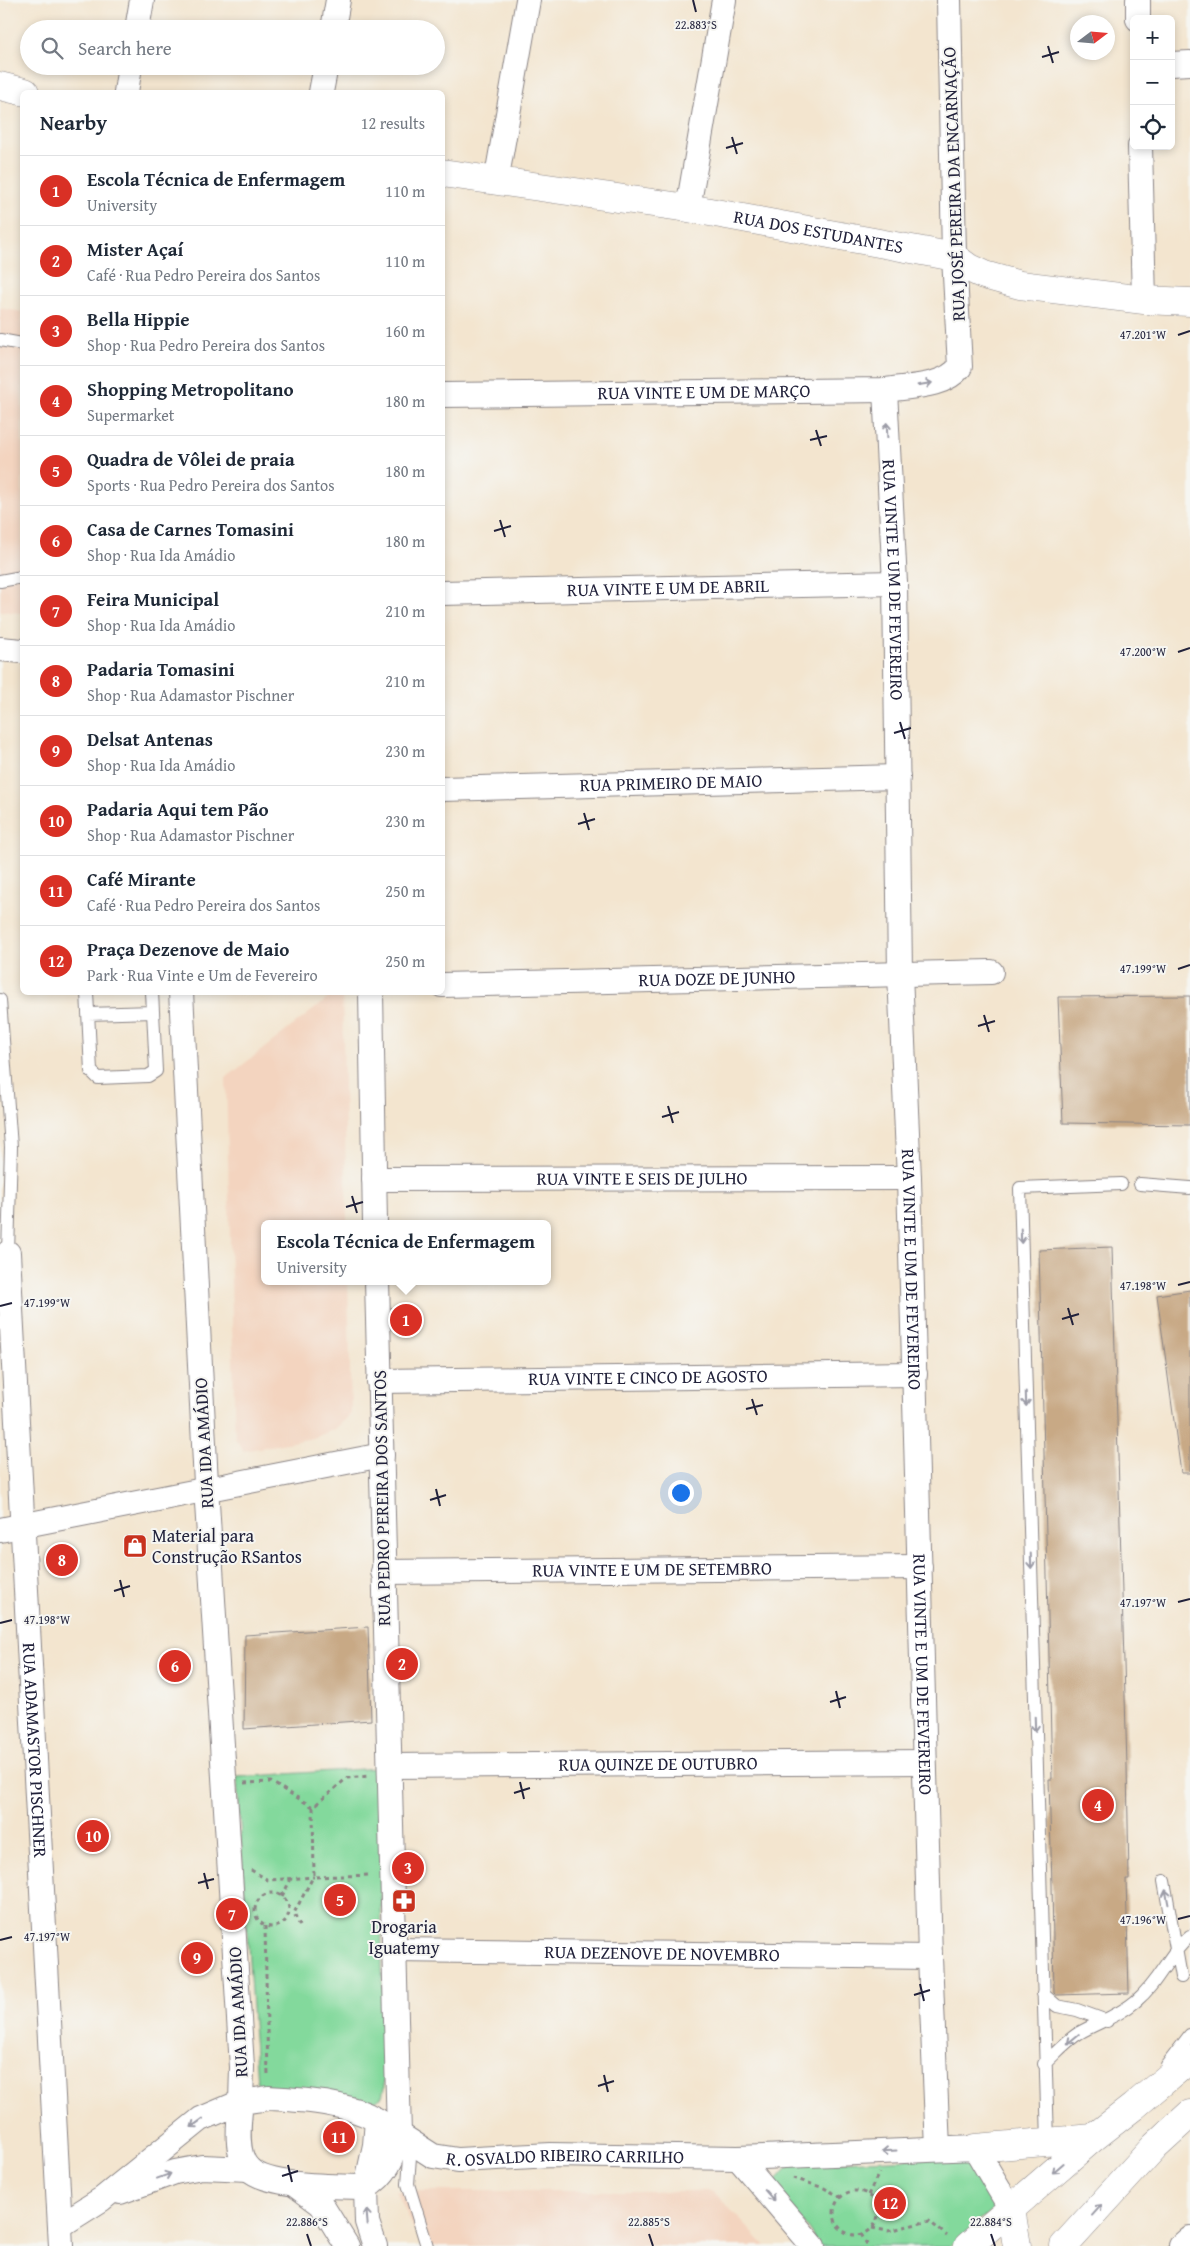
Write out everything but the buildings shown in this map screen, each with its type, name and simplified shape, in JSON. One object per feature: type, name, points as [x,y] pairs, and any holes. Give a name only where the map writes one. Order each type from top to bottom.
[{"type":"street","points":[[139,20],[142,0]]},
{"type":"street","points":[[335,20],[338,0]]},
{"type":"street","points":[[496,182],[528,0]]},
{"type":"street","points":[[688,208],[724,0]]},
{"type":"street","name":"RUA JOSÉ PEREIRA DA ENCARNAÇÃO","points":[[949,0],[954,257],[960,367]]},
{"type":"street","points":[[1138,0],[1138,15]]},
{"type":"street","points":[[1175,64],[1190,63]]},
{"type":"street","points":[[126,90],[129,75]]},
{"type":"street","points":[[322,90],[325,75]]},
{"type":"street","points":[[0,86],[20,91]]},
{"type":"street","points":[[1140,150],[1144,300]]},
{"type":"street","name":"RUA DOS ESTUDANTES","points":[[445,174],[688,208],[954,257],[984,275],[1020,284],[1144,300],[1190,302]]},
{"type":"street","name":"RUA VINTE E UM DE MARÇO","points":[[445,395],[885,390],[943,381],[953,376],[960,367]]},
{"type":"street","name":"RUA VINTE E UM DE FEVEREIRO","points":[[885,390],[895,583],[900,974],[909,1178],[924,1762],[938,2149]]},
{"type":"street","name":"RUA VINTE E UM DE ABRIL","points":[[445,594],[895,583]]},
{"type":"street","points":[[0,649],[20,651]]},
{"type":"street","name":"RUA PRIMEIRO DE MAIO","points":[[445,789],[898,777]]},
{"type":"street","name":"RUA DOZE DE JUNHO","points":[[445,986],[992,972]]},
{"type":"street","name":"RUA IDA AMÁDIO","points":[[182,995],[206,1490],[241,2048],[241,2102],[238,2127],[240,2151],[249,2169]]},
{"type":"street","points":[[372,995],[375,1220]]},
{"type":"street","name":"RUA VINTE E SEIS DE JULHO","points":[[374,1179],[909,1178]]},
{"type":"street","name":"RUA ADAMASTOR PISCHNER","points":[[8,1253],[11,1528],[61,2236]]},
{"type":"street","name":"RUA PEDRO PEREIRA DOS SANTOS","points":[[366,2187],[381,2176],[405,2139],[394,1950],[377,1285]]},
{"type":"street","name":"RUA VINTE E CINCO DE AGOSTO","points":[[379,1381],[915,1374]]},
{"type":"street","points":[[11,1528],[382,1455]]},
{"type":"street","name":"RUA VINTE E UM DE SETEMBRO","points":[[383,1572],[920,1567]]},
{"type":"street","name":"RUA QUINZE DE OUTUBRO","points":[[390,1766],[924,1762]]},
{"type":"street","name":"RUA DEZENOVE DE NOVEMBRO","points":[[394,1950],[930,1957]]},
{"type":"street","points":[[958,2242],[1012,2209],[1093,2138],[1134,2108],[1190,2059]]},
{"type":"street","name":"R. OSVALDO RIBEIRO CARRILHO","points":[[102,2199],[201,2119],[241,2102],[269,2098],[302,2100],[362,2112],[433,2156],[458,2160],[551,2155],[738,2158],[975,2148]]},
{"type":"street","points":[[1064,2246],[1155,2146],[1190,2114]]},
{"type":"street","points":[[375,2246],[367,2222],[366,2187],[375,2145],[377,2120]]},
{"type":"street","points":[[1017,2246],[1012,2209],[975,2148],[1093,2138]]},
{"type":"street","points":[[738,2158],[813,2246]]},
{"type":"street","points":[[61,2236],[102,2199],[175,2172],[202,2168],[249,2169],[269,2178],[294,2184],[366,2187]]},
{"type":"street","points":[[294,2184],[321,2204],[347,2246]]},
{"type":"street","points":[[1181,2246],[1190,2238]]},
{"type":"lane","points":[[0,340],[20,344]]},
{"type":"lane","points":[[0,582],[20,577]]},
{"type":"lane","points":[[87,995],[91,1071],[98,1078],[154,1074],[156,1071],[152,995]]},
{"type":"lane","points":[[0,1000],[11,1147],[8,1253]]},
{"type":"lane","points":[[88,1014],[153,1012]]},
{"type":"lane","points":[[1048,2142],[1044,2064],[1020,1188],[1121,1184]]},
{"type":"lane","points":[[1140,1184],[1190,1188]]},
{"type":"lane","points":[[1164,1881],[1181,1977]]},
{"type":"lane","points":[[1044,2064],[1079,2034],[1107,2021],[1135,2002],[1152,1986],[1164,1970],[1177,1946],[1190,1936]]},
{"type":"lane","points":[[1043,1994],[1057,2006],[1078,2010],[1107,2021]]},
{"type":"lane","points":[[1134,2108],[1190,2035]]},
{"type":"lane","points":[[405,2139],[408,2184],[428,2246]]},
{"type":"path","points":[[313,1807],[347,1778]]},
{"type":"path","points":[[243,1793],[242,1784],[271,1782],[313,1807]]},
{"type":"path","points":[[300,1926],[294,1913],[314,1877],[313,1807]]},
{"type":"path","points":[[246,1867],[268,1880],[376,1875]]},
{"type":"path","points":[[282,1896],[292,1879]]},
{"type":"path","points":[[271,1892],[282,1896],[288,1905],[288,1915],[277,1926],[266,1926],[256,1918],[254,1907],[260,1896],[271,1892]]},
{"type":"path","points":[[266,1926],[269,2098]]},
{"type":"path","points":[[868,2195],[881,2168]]},
{"type":"path","points":[[790,2177],[824,2188],[841,2197]]},
{"type":"path","points":[[856,2191],[868,2195],[877,2207],[876,2222],[872,2228],[861,2234],[851,2235],[844,2232],[835,2220],[835,2207],[841,2197],[856,2191]]},
{"type":"path","points":[[872,2228],[888,2231],[929,2221],[958,2242]]},
{"type":"path","points":[[861,2234],[868,2246]]},
{"type":"shaded area","points":[[0,308],[20,312],[20,613],[0,611]]},
{"type":"shaded area","points":[[332,995],[342,995],[347,1220],[261,1220],[261,1285],[348,1285],[351,1414],[335,1429],[313,1438],[243,1451],[235,1438],[226,1078]]},
{"type":"shaded area","points":[[396,2191],[713,2191],[765,2246],[422,2246]]},
{"type":"green space","points":[[379,1768],[384,2088],[382,2096],[375,2101],[301,2093],[257,2084],[237,1777]]},
{"type":"green space","points":[[963,2157],[981,2172],[990,2184],[993,2191],[995,2208],[950,2246],[820,2246],[776,2186],[778,2179],[791,2164]]},
{"type":"place","name":"Escola Técnica de Enfermagem","points":[[406,1320]]},
{"type":"place","name":"Material para Construção RSantos","points":[[135,1546]]},
{"type":"place","name":"Padaria Tomasini","points":[[62,1560]]},
{"type":"place","name":"Mister Açaí","points":[[402,1664]]},
{"type":"place","name":"Casa de Carnes Tomasini","points":[[175,1666]]},
{"type":"place","name":"Shopping Metropolitano","points":[[1098,1805]]},
{"type":"place","name":"Padaria Aqui tem Pão","points":[[93,1836]]},
{"type":"place","name":"Bella Hippie","points":[[408,1868]]},
{"type":"place","name":"Quadra de Vôlei de praia","points":[[340,1900]]},
{"type":"place","name":"Drogaria Iguatemy","points":[[404,1901]]},
{"type":"place","name":"Feira Municipal","points":[[232,1914]]},
{"type":"place","name":"Delsat Antenas","points":[[197,1958]]},
{"type":"place","name":"Café Mirante","points":[[339,2137]]},
{"type":"place","name":"Praça Dezenove de Maio","points":[[890,2203]]}]
